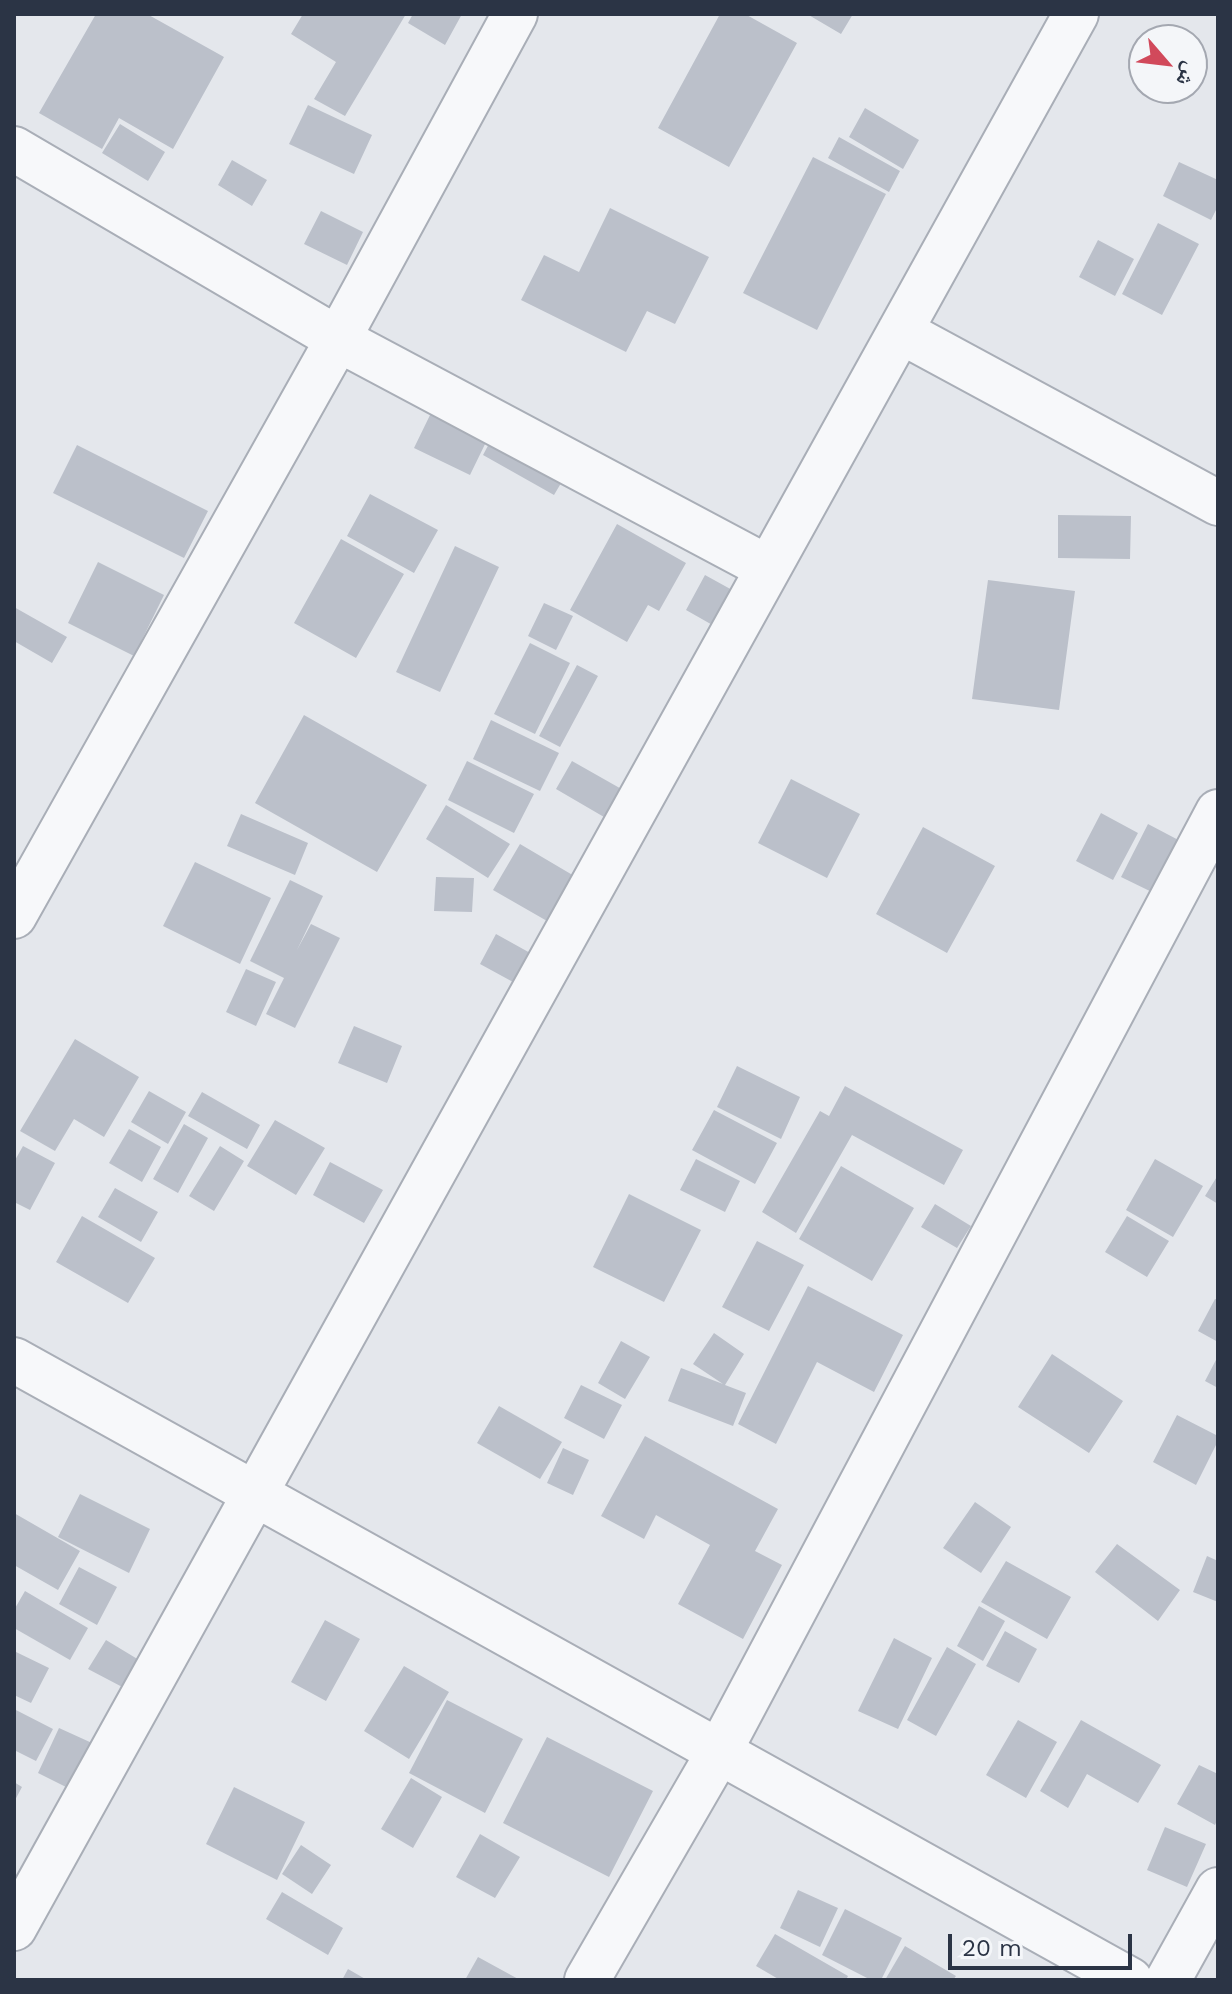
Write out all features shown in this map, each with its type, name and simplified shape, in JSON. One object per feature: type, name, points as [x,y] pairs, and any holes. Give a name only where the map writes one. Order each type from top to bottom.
[{"type":"street","points":[[14,916],[338,339],[515,14]]},
{"type":"street","points":[[14,1928],[1076,14]]},
{"type":"street","points":[[14,149],[338,339],[768,568]]},
{"type":"street","points":[[900,331],[1218,503]]},
{"type":"street","points":[[587,1980],[719,1752],[1217,819]]},
{"type":"street","points":[[14,1360],[1130,1980]]},
{"type":"street","points":[[1168,1980],[1218,1890]]},
{"type":"building","points":[[96,14],[147,14],[224,57],[173,149],[119,118],[102,149],[39,113]]},
{"type":"building","points":[[303,14],[406,14],[345,116],[314,99],[336,62],[291,34]]},
{"type":"building","points":[[413,14],[462,14],[445,45],[408,23]]},
{"type":"building","points":[[720,14],[745,14],[797,43],[729,167],[658,128]]},
{"type":"building","points":[[807,14],[853,14],[841,34]]},
{"type":"building","points":[[308,105],[372,135],[354,174],[289,144]]},
{"type":"building","points":[[865,108],[919,140],[903,169],[849,137]]},
{"type":"building","points":[[120,124],[165,152],[148,181],[102,153]]},
{"type":"building","points":[[839,137],[900,171],[889,192],[828,158]]},
{"type":"building","points":[[813,157],[886,194],[817,330],[743,293]]},
{"type":"building","points":[[232,160],[267,180],[252,206],[218,185]]},
{"type":"building","points":[[1179,162],[1218,180],[1218,206],[1211,220],[1163,196]]},
{"type":"building","points":[[610,208],[709,257],[675,324],[647,311],[626,352],[521,300],[544,255],[579,272]]},
{"type":"building","points":[[321,211],[363,232],[347,265],[304,244]]},
{"type":"building","points":[[1158,223],[1199,244],[1162,315],[1122,294]]},
{"type":"building","points":[[1098,240],[1134,259],[1115,296],[1079,277]]},
{"type":"building","points":[[431,413],[487,440],[470,475],[414,448]]},
{"type":"building","points":[[498,427],[570,468],[554,495],[483,455]]},
{"type":"building","points":[[77,445],[208,511],[184,558],[53,493]]},
{"type":"building","points":[[370,494],[438,530],[414,573],[347,536]]},
{"type":"building","points":[[1058,515],[1131,516],[1130,559],[1058,558]]},
{"type":"building","points":[[617,524],[686,563],[659,611],[648,605],[627,642],[570,610]]},
{"type":"building","points":[[341,539],[404,574],[356,658],[294,623]]},
{"type":"building","points":[[455,546],[499,567],[440,692],[396,672]]},
{"type":"building","points":[[98,562],[164,595],[134,656],[68,623]]},
{"type":"building","points":[[705,575],[743,596],[723,631],[686,610]]},
{"type":"building","points":[[988,580],[1075,591],[1059,710],[972,699]]},
{"type":"building","points":[[544,603],[573,616],[556,650],[528,636]]},
{"type":"building","points":[[14,607],[67,637],[52,663],[14,641]]},
{"type":"building","points":[[530,643],[570,663],[535,734],[494,714]]},
{"type":"building","points":[[577,665],[598,676],[560,747],[539,736]]},
{"type":"building","points":[[304,715],[427,785],[377,872],[255,803]]},
{"type":"building","points":[[491,720],[559,753],[540,791],[473,759]]},
{"type":"building","points":[[467,761],[534,794],[514,833],[448,800]]},
{"type":"building","points":[[572,761],[632,795],[616,824],[556,789]]},
{"type":"building","points":[[791,779],[860,814],[827,878],[758,843]]},
{"type":"building","points":[[446,805],[510,844],[488,878],[426,839]]},
{"type":"building","points":[[1101,813],[1138,833],[1113,880],[1076,861]]},
{"type":"building","points":[[241,814],[308,843],[295,875],[227,846]]},
{"type":"building","points":[[1148,824],[1186,844],[1160,896],[1121,877]]},
{"type":"building","points":[[923,827],[995,866],[947,953],[876,914]]},
{"type":"building","points":[[520,844],[581,880],[554,925],[493,890]]},
{"type":"building","points":[[195,862],[271,898],[240,964],[163,926]]},
{"type":"building","points":[[436,877],[474,878],[472,912],[434,911]]},
{"type":"building","points":[[290,880],[323,896],[297,950],[311,924],[340,938],[295,1028],[266,1014],[284,978],[250,961]]},
{"type":"building","points":[[496,934],[541,959],[524,988],[480,964]]},
{"type":"building","points":[[246,969],[276,982],[256,1026],[226,1012]]},
{"type":"building","points":[[354,1026],[402,1046],[387,1083],[338,1063]]},
{"type":"building","points":[[75,1039],[139,1077],[104,1137],[74,1119],[55,1151],[20,1131]]},
{"type":"building","points":[[737,1066],[800,1097],[781,1139],[717,1107]]},
{"type":"building","points":[[845,1086],[963,1150],[944,1185],[852,1135],[796,1233],[762,1212],[820,1111],[829,1116]]},
{"type":"building","points":[[149,1091],[186,1112],[168,1144],[131,1122]]},
{"type":"building","points":[[202,1092],[260,1125],[247,1149],[188,1116]]},
{"type":"building","points":[[714,1110],[777,1143],[755,1184],[692,1150]]},
{"type":"building","points":[[275,1120],[325,1148],[296,1195],[247,1166]]},
{"type":"building","points":[[184,1124],[208,1138],[178,1193],[153,1179]]},
{"type":"building","points":[[129,1129],[161,1147],[142,1182],[109,1163]]},
{"type":"building","points":[[23,1146],[55,1163],[30,1210],[14,1202],[14,1162]]},
{"type":"building","points":[[220,1146],[244,1161],[214,1211],[189,1196]]},
{"type":"building","points":[[696,1159],[740,1181],[725,1212],[680,1190]]},
{"type":"building","points":[[1155,1159],[1203,1186],[1173,1237],[1126,1210]]},
{"type":"building","points":[[330,1162],[383,1190],[364,1223],[313,1195]]},
{"type":"building","points":[[841,1166],[914,1208],[872,1281],[799,1239]]},
{"type":"building","points":[[1218,1175],[1218,1204],[1205,1196]]},
{"type":"building","points":[[115,1188],[158,1212],[141,1242],[98,1217]]},
{"type":"building","points":[[629,1194],[701,1230],[664,1302],[593,1267]]},
{"type":"building","points":[[935,1204],[971,1226],[957,1248],[921,1227]]},
{"type":"building","points":[[82,1216],[155,1258],[128,1303],[56,1262]]},
{"type":"building","points":[[1127,1216],[1169,1241],[1147,1277],[1105,1252]]},
{"type":"building","points":[[757,1241],[804,1265],[769,1331],[722,1307]]},
{"type":"building","points":[[808,1286],[903,1335],[874,1392],[817,1362],[776,1444],[738,1424]]},
{"type":"building","points":[[1215,1299],[1218,1300],[1218,1342],[1198,1331]]},
{"type":"building","points":[[714,1333],[744,1354],[725,1385],[746,1393],[733,1426],[668,1401],[681,1368],[723,1384],[693,1364]]},
{"type":"building","points":[[621,1341],[650,1357],[625,1399],[598,1383]]},
{"type":"building","points":[[1052,1354],[1123,1401],[1089,1453],[1018,1407]]},
{"type":"building","points":[[1218,1356],[1218,1388],[1205,1381]]},
{"type":"building","points":[[581,1385],[622,1405],[604,1439],[564,1418]]},
{"type":"building","points":[[499,1406],[562,1442],[540,1479],[477,1443]]},
{"type":"building","points":[[1177,1415],[1218,1436],[1196,1485],[1153,1462]]},
{"type":"building","points":[[645,1436],[778,1509],[755,1551],[782,1565],[743,1639],[678,1604],[710,1545],[656,1515],[644,1539],[601,1516]]},
{"type":"building","points":[[563,1448],[589,1460],[573,1495],[547,1483]]},
{"type":"building","points":[[80,1494],[150,1529],[129,1573],[58,1537]]},
{"type":"building","points":[[975,1502],[1011,1527],[981,1573],[943,1548]]},
{"type":"building","points":[[14,1513],[80,1551],[58,1590],[14,1565]]},
{"type":"building","points":[[1117,1544],[1180,1590],[1158,1621],[1095,1572]]},
{"type":"building","points":[[1207,1556],[1218,1561],[1218,1602],[1193,1592]]},
{"type":"building","points":[[1006,1561],[1071,1597],[1047,1639],[981,1602]]},
{"type":"building","points":[[79,1567],[117,1587],[97,1625],[59,1604]]},
{"type":"building","points":[[25,1591],[88,1628],[70,1660],[14,1628],[14,1610]]},
{"type":"building","points":[[979,1606],[1005,1621],[983,1661],[957,1646]]},
{"type":"building","points":[[325,1620],[360,1639],[326,1701],[291,1682]]},
{"type":"building","points":[[1005,1631],[1037,1649],[1019,1683],[986,1666]]},
{"type":"building","points":[[894,1638],[932,1658],[898,1729],[858,1711]]},
{"type":"building","points":[[106,1640],[144,1663],[128,1690],[88,1669]]},
{"type":"building","points":[[947,1647],[976,1664],[936,1736],[907,1720]]},
{"type":"building","points":[[14,1651],[49,1668],[31,1703],[14,1695]]},
{"type":"building","points":[[404,1666],[449,1692],[409,1759],[364,1731]]},
{"type":"building","points":[[447,1700],[523,1739],[485,1813],[409,1773]]},
{"type":"building","points":[[14,1709],[53,1729],[36,1761],[14,1750]]},
{"type":"building","points":[[1018,1720],[1057,1742],[1026,1798],[986,1775]]},
{"type":"building","points":[[1081,1720],[1161,1765],[1138,1803],[1087,1774],[1068,1808],[1040,1791]]},
{"type":"building","points":[[59,1728],[103,1748],[80,1794],[38,1773]]},
{"type":"building","points":[[547,1737],[653,1791],[609,1877],[503,1823]]},
{"type":"building","points":[[1199,1765],[1218,1774],[1218,1818],[1215,1825],[1177,1804]]},
{"type":"building","points":[[411,1778],[442,1797],[413,1848],[381,1829]]},
{"type":"building","points":[[14,1782],[22,1787],[14,1802]]},
{"type":"building","points":[[234,1787],[305,1822],[277,1880],[206,1844]]},
{"type":"building","points":[[1165,1827],[1206,1844],[1187,1887],[1147,1870]]},
{"type":"building","points":[[480,1834],[520,1857],[495,1898],[456,1877]]},
{"type":"building","points":[[301,1845],[331,1865],[312,1894],[282,1874]]},
{"type":"building","points":[[798,1890],[838,1908],[820,1947],[780,1928]]},
{"type":"building","points":[[282,1892],[343,1928],[328,1955],[266,1919]]},
{"type":"building","points":[[845,1909],[902,1938],[881,1980],[871,1980],[822,1955]]},
{"type":"building","points":[[775,1934],[848,1976],[846,1980],[780,1980],[756,1966]]},
{"type":"building","points":[[905,1946],[956,1976],[953,1980],[885,1980]]},
{"type":"building","points":[[478,1957],[520,1980],[465,1980]]},
{"type":"building","points":[[348,1969],[367,1980],[342,1980]]}]
